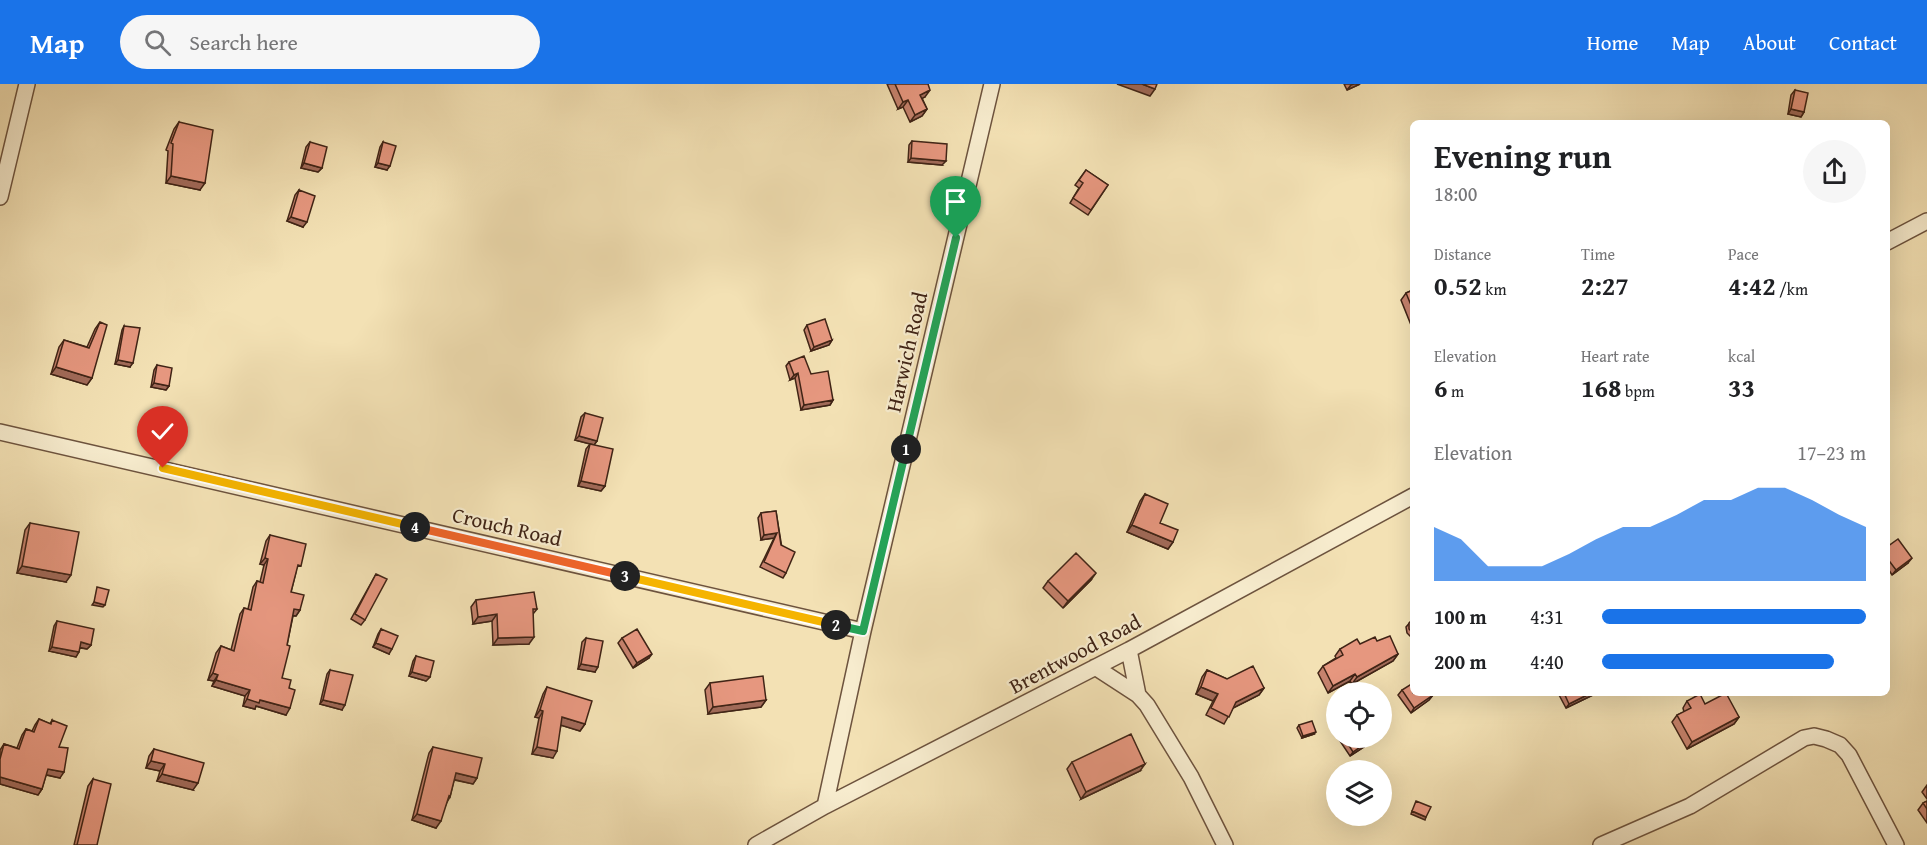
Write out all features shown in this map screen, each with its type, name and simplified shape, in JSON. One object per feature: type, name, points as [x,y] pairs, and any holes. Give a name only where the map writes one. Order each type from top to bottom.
[{"type":"street","points":[[0,197],[27,84]]},
{"type":"street","name":"Harwich Road","points":[[825,806],[863,631],[992,84]]},
{"type":"street","points":[[1890,240],[1926,218]]},
{"type":"street","name":"Crouch Road","points":[[0,432],[863,631]]},
{"type":"street","name":"Brentwood Road","points":[[756,845],[825,806],[1129,650],[1410,498]]},
{"type":"street","points":[[1129,650],[1138,695]]},
{"type":"street","points":[[1095,667],[1138,695],[1173,746],[1225,845]]},
{"type":"street","points":[[1601,845],[1690,806],[1794,743],[1814,736],[1840,745],[1849,755],[1896,845]]},
{"type":"building","points":[[895,84],[928,84],[930,90],[920,95],[927,109],[915,115],[908,100],[903,102]]},
{"type":"building","points":[[1142,84],[1157,84],[1155,89]]},
{"type":"building","points":[[1795,90],[1808,93],[1804,112],[1791,109]]},
{"type":"building","points":[[179,122],[213,130],[205,183],[171,176],[173,144],[171,143]]},
{"type":"building","points":[[912,141],[947,144],[946,161],[911,158]]},
{"type":"building","points":[[310,142],[327,147],[322,168],[304,163]]},
{"type":"building","points":[[383,142],[396,146],[390,166],[378,163]]},
{"type":"building","points":[[1086,170],[1108,185],[1091,210],[1073,198],[1083,183],[1079,180]]},
{"type":"building","points":[[299,190],[315,196],[307,222],[291,217]]},
{"type":"building","points":[[1410,291],[1410,303],[1406,293]]},
{"type":"building","points":[[825,319],[832,340],[814,347],[807,325]]},
{"type":"building","points":[[100,322],[107,325],[92,378],[56,367],[64,340],[89,348]]},
{"type":"building","points":[[124,326],[140,328],[133,363],[118,360]]},
{"type":"building","points":[[804,356],[811,374],[828,371],[833,400],[804,405],[798,373],[794,375],[789,362]]},
{"type":"building","points":[[157,365],[172,368],[169,386],[154,383]]},
{"type":"building","points":[[585,413],[603,418],[597,441],[579,436]]},
{"type":"building","points":[[590,444],[613,449],[605,486],[581,481]]},
{"type":"building","points":[[1145,494],[1168,504],[1160,523],[1178,530],[1173,542],[1132,525]]},
{"type":"building","points":[[776,511],[781,545],[795,552],[786,573],[764,562],[777,533],[764,535],[761,513]]},
{"type":"building","points":[[30,523],[79,532],[71,575],[22,566]]},
{"type":"building","points":[[270,535],[306,544],[291,592],[304,595],[300,610],[294,609],[287,645],[290,646],[282,678],[291,680],[289,688],[295,690],[290,708],[247,699],[250,690],[216,680],[218,675],[213,673],[221,646],[234,651],[244,608],[251,610],[257,581],[263,583]]},
{"type":"building","points":[[1898,539],[1912,558],[1896,570],[1890,562],[1890,545]]},
{"type":"building","points":[[1076,553],[1096,573],[1068,601],[1048,581]]},
{"type":"building","points":[[376,574],[387,579],[365,620],[355,614]]},
{"type":"building","points":[[97,587],[109,590],[105,605],[94,602]]},
{"type":"building","points":[[534,592],[537,609],[533,609],[534,637],[498,638],[497,614],[478,617],[476,600]]},
{"type":"building","points":[[57,621],[94,629],[91,645],[81,642],[79,652],[52,647]]},
{"type":"building","points":[[381,629],[398,636],[392,649],[376,643]]},
{"type":"building","points":[[637,629],[652,654],[637,663],[622,638]]},
{"type":"building","points":[[1390,636],[1398,654],[1357,677],[1355,674],[1340,682],[1331,682],[1323,666],[1343,655],[1340,649],[1357,639],[1360,644],[1375,637],[1377,641]]},
{"type":"building","points":[[586,638],[603,641],[598,667],[581,664]]},
{"type":"building","points":[[416,656],[434,661],[430,677],[412,672]]},
{"type":"building","points":[[1253,666],[1264,688],[1236,702],[1229,717],[1211,708],[1218,694],[1201,687],[1207,670],[1227,679]]},
{"type":"building","points":[[330,670],[353,675],[345,705],[323,700]]},
{"type":"building","points":[[763,676],[766,700],[713,707],[710,683]]},
{"type":"building","points":[[1410,685],[1410,696],[1432,696],[1414,708],[1402,690]]},
{"type":"building","points":[[547,687],[592,701],[585,724],[562,717],[557,751],[537,747],[543,711],[540,710]]},
{"type":"building","points":[[1565,696],[1585,696],[1569,704]]},
{"type":"building","points":[[1696,696],[1701,696],[1705,704],[1720,696],[1728,696],[1739,717],[1692,742],[1677,715],[1691,708],[1687,701]]},
{"type":"building","points":[[39,719],[51,724],[52,720],[67,726],[59,747],[68,748],[64,772],[48,769],[42,789],[0,777],[0,759],[4,744],[19,749],[26,729],[34,732]]},
{"type":"building","points":[[1312,721],[1316,732],[1303,736],[1299,725]]},
{"type":"building","points":[[1131,734],[1145,764],[1086,792],[1072,762]]},
{"type":"building","points":[[433,747],[482,758],[477,778],[456,773],[441,821],[417,814]]},
{"type":"building","points":[[154,749],[204,763],[198,783],[162,774],[165,764],[151,761]]},
{"type":"building","points":[[93,779],[111,784],[97,845],[77,845]]},
{"type":"building","points":[[1416,801],[1431,807],[1426,817],[1412,811]]},
{"type":"route","points":[[163,468],[863,631],[956,238]]}]
